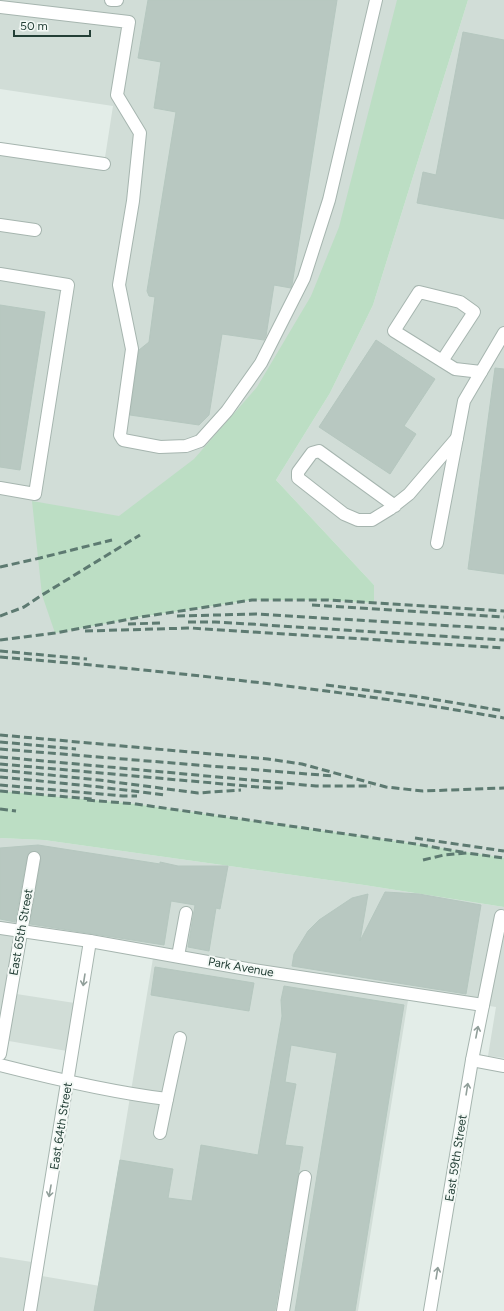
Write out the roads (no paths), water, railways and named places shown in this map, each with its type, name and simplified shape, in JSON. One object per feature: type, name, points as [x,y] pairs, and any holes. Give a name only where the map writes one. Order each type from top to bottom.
[{"type":"street","points":[[111,0],[117,0]]},
{"type":"street","points":[[0,7],[129,22],[117,95],[140,133],[133,202],[119,285],[132,349],[120,435],[123,440],[160,446],[186,446],[200,441],[227,411],[261,363],[304,278],[329,200],[376,0]]},
{"type":"street","points":[[0,149],[104,164]]},
{"type":"street","points":[[0,225],[35,230]]},
{"type":"street","points":[[0,274],[68,286],[35,494],[0,488]]},
{"type":"street","points":[[442,361],[474,312],[460,302],[419,292],[394,330],[442,361],[455,369],[481,372]]},
{"type":"street","points":[[437,543],[464,401],[504,333]]},
{"type":"street","points":[[395,506],[319,451],[312,453],[298,472],[298,478],[344,514],[358,520],[372,520],[395,506],[409,494],[457,438]]},
{"type":"street","name":"East 65th Street","points":[[0,1054],[34,858]]},
{"type":"street","points":[[178,956],[186,913]]},
{"type":"street","name":"East 59th Street","points":[[430,1311],[472,1060],[501,916]]},
{"type":"street","name":"Park Avenue","points":[[0,928],[90,941],[247,969],[483,1005]]},
{"type":"street","name":"East 64th Street","points":[[30,1311],[90,941]]},
{"type":"street","points":[[160,1133],[180,1038]]},
{"type":"street","points":[[472,1060],[504,1066]]},
{"type":"street","points":[[0,1065],[68,1082],[130,1095],[167,1099]]},
{"type":"street","points":[[283,1311],[304,1177]]},
{"type":"railway","points":[[0,616],[24,607],[140,535]]},
{"type":"railway","points":[[0,567],[112,540]]},
{"type":"railway","points":[[0,640],[55,633],[141,617],[252,600],[327,600],[504,611]]},
{"type":"railway","points":[[312,605],[504,617]]},
{"type":"railway","points":[[177,616],[256,614],[504,629]]},
{"type":"railway","points":[[188,622],[215,622],[504,640]]},
{"type":"railway","points":[[128,624],[160,623]]},
{"type":"railway","points":[[85,631],[191,628],[504,648]]},
{"type":"railway","points":[[0,651],[87,659]]},
{"type":"railway","points":[[0,657],[127,668],[253,682],[379,698],[504,718]]},
{"type":"railway","points":[[326,685],[414,696],[504,711]]},
{"type":"railway","points":[[0,735],[268,759],[302,764],[386,787],[423,791],[504,788]]},
{"type":"railway","points":[[0,742],[76,749]]},
{"type":"railway","points":[[0,749],[333,776]]},
{"type":"railway","points":[[0,757],[316,786],[371,786]]},
{"type":"railway","points":[[0,764],[283,788]]},
{"type":"railway","points":[[0,770],[99,780],[198,793],[241,790]]},
{"type":"railway","points":[[0,777],[165,795]]},
{"type":"railway","points":[[0,785],[137,796]]},
{"type":"railway","points":[[0,791],[92,799]]},
{"type":"railway","points":[[87,800],[136,804],[416,844],[467,853]]},
{"type":"railway","points":[[0,809],[16,811]]},
{"type":"railway","points":[[415,838],[504,851]]},
{"type":"railway","points":[[423,860],[444,855],[467,853],[504,858]]}]
